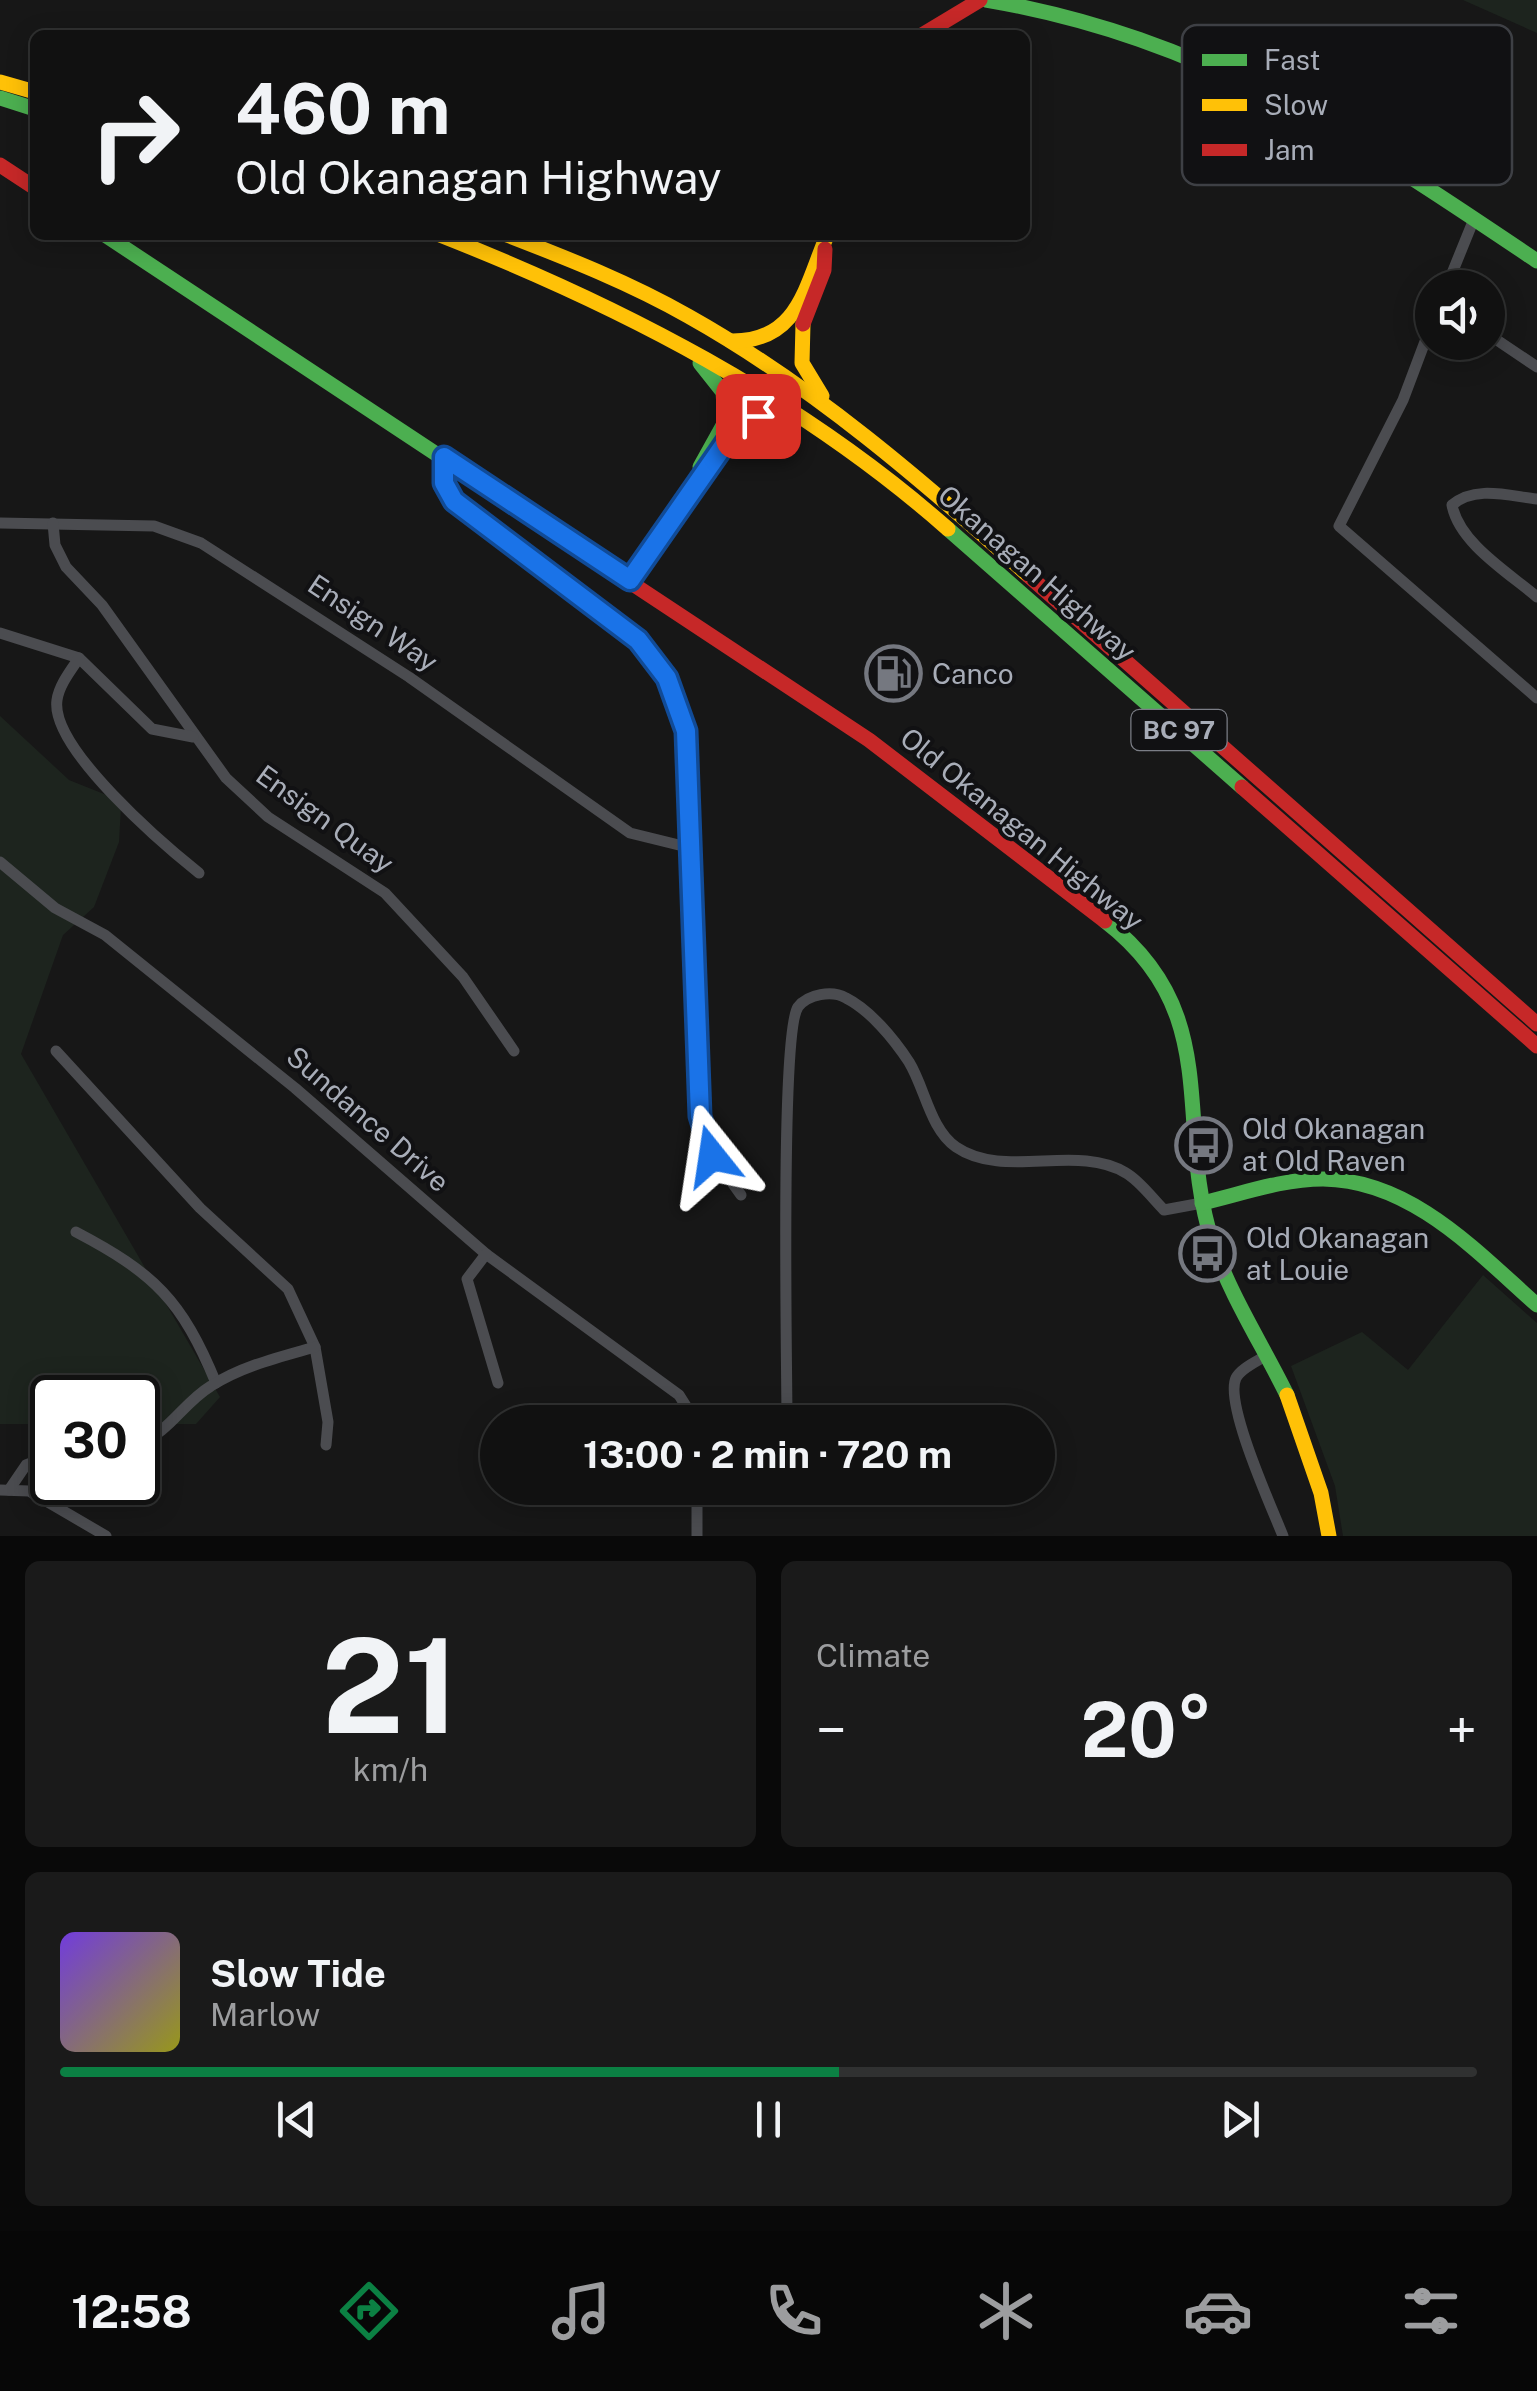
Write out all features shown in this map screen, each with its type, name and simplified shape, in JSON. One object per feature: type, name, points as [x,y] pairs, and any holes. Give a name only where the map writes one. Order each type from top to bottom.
[{"type":"main road","points":[[931,30],[983,0],[1020,5],[1182,58]]},
{"type":"main road","points":[[0,82],[30,91]]},
{"type":"main road","points":[[0,98],[30,107]]},
{"type":"main road","points":[[0,165],[30,185]]},
{"type":"main road","points":[[1420,185],[1537,262]]},
{"type":"main road","name":"Old Okanagan Highway","points":[[113,240],[869,740],[1118,931],[1164,984],[1184,1029],[1192,1068],[1202,1203],[1214,1244],[1296,1414],[1321,1492],[1328,1536]]},
{"type":"main road","name":"Okanagan Highway","points":[[452,240],[608,306],[816,422],[900,486],[1537,1046]]},
{"type":"main road","name":"Okanagan Highway","points":[[520,240],[572,261],[723,340],[857,428],[1052,593],[1537,1024]]},
{"type":"main road","points":[[723,340],[764,340],[785,324],[794,315],[824,240]]},
{"type":"main road","points":[[680,344],[717,350],[752,370],[774,370],[804,324],[824,270],[826,240]]},
{"type":"main road","points":[[804,324],[806,376],[857,428]]},
{"type":"main road","points":[[680,344],[724,392],[725,422]]},
{"type":"main road","points":[[687,496],[725,422],[744,397],[759,388],[780,390],[818,416],[857,428]]},
{"type":"main road","points":[[630,580],[687,496],[746,422],[758,416],[785,414],[816,422]]},
{"type":"main road","points":[[1202,1203],[1320,1179],[1361,1182],[1390,1190],[1442,1224],[1537,1304]]},
{"type":"street","points":[[1453,270],[1474,219]]},
{"type":"street","points":[[1505,345],[1537,367]]},
{"type":"street","points":[[1419,360],[1404,400],[1339,526],[1537,698]]},
{"type":"street","points":[[444,457],[444,483],[454,501],[638,640],[667,678],[686,731],[700,1116],[712,1156],[741,1195]]},
{"type":"street","points":[[1537,499],[1482,493],[1461,496],[1452,505],[1454,518],[1474,542],[1537,597]]},
{"type":"street","name":"Ensign Way","points":[[0,523],[154,526],[202,543],[409,677],[630,832],[690,848]]},
{"type":"street","name":"Ensign Quay","points":[[53,523],[55,545],[66,567],[102,606],[226,778],[268,817],[384,893],[463,977],[514,1051]]},
{"type":"street","points":[[0,633],[78,658],[152,729],[193,737]]},
{"type":"street","points":[[78,658],[57,696],[61,722],[120,806],[199,873]]},
{"type":"street","name":"Sundance Drive","points":[[0,862],[55,908],[105,935],[266,1064],[486,1254],[679,1395],[685,1405]]},
{"type":"street","points":[[786,1405],[791,1054],[799,1004],[817,994],[840,994],[862,1007],[908,1061],[943,1136],[958,1149],[1010,1160],[1109,1164],[1131,1176],[1164,1210],[1202,1203]]},
{"type":"street","points":[[56,1051],[200,1208],[288,1288],[315,1347],[328,1422],[326,1446]]},
{"type":"street","points":[[76,1232],[152,1277],[189,1326],[216,1383]]},
{"type":"street","points":[[486,1254],[467,1279],[498,1383]]},
{"type":"street","points":[[160,1435],[216,1383],[315,1347]]},
{"type":"street","points":[[1268,1355],[1240,1372],[1233,1390],[1250,1450],[1283,1536]]},
{"type":"street","points":[[5,1490],[30,1463]]},
{"type":"street","points":[[5,1490],[28,1490],[106,1536]]},
{"type":"street","points":[[697,1505],[697,1536]]},
{"type":"shaded area","points":[[1463,0],[1537,0],[1537,33]]},
{"type":"shaded area","points":[[0,716],[69,780],[114,798],[121,807],[119,842],[94,907],[63,935],[21,1054],[220,1397],[196,1424],[160,1424],[160,1375],[30,1375],[30,1424],[0,1424]]},
{"type":"shaded area","points":[[1483,1275],[1537,1323],[1537,1536],[1343,1536],[1335,1486],[1291,1366],[1362,1332],[1408,1370]]},
{"type":"traffic: fast","points":[[986,0],[1066,17],[1182,56]]},
{"type":"traffic: fast","points":[[0,98],[30,107]]},
{"type":"traffic: fast","points":[[1423,185],[1537,261]]},
{"type":"traffic: fast","points":[[113,240],[595,559]]},
{"type":"traffic: fast","points":[[700,363],[723,392],[725,422]]},
{"type":"traffic: fast","points":[[630,581],[731,435],[759,416],[797,418]]},
{"type":"traffic: fast","points":[[700,467],[725,422]]},
{"type":"traffic: fast","points":[[948,529],[1242,787]]},
{"type":"traffic: fast","points":[[1105,921],[1143,957],[1167,994],[1182,1032],[1202,1199],[1213,1244],[1287,1395]]},
{"type":"traffic: fast","points":[[1202,1203],[1277,1184],[1323,1179],[1355,1182],[1413,1205],[1440,1222],[1537,1305]]},
{"type":"traffic: slow","points":[[0,82],[30,91]]},
{"type":"traffic: slow","points":[[452,240],[576,293],[707,360],[832,438],[948,529]]},
{"type":"traffic: slow","points":[[520,240],[644,293],[734,343],[866,437],[1029,576]]},
{"type":"traffic: slow","points":[[731,341],[771,333],[785,322],[804,293],[825,240]]},
{"type":"traffic: slow","points":[[803,324],[802,363],[822,396]]},
{"type":"traffic: slow","points":[[1287,1395],[1321,1493],[1329,1536]]},
{"type":"traffic: jam","points":[[930,30],[980,0]]},
{"type":"traffic: jam","points":[[0,165],[30,185]]},
{"type":"traffic: jam","points":[[803,324],[824,270],[825,249]]},
{"type":"traffic: jam","points":[[725,422],[744,397],[770,387]]},
{"type":"traffic: jam","points":[[595,559],[869,740],[1105,921]]},
{"type":"traffic: jam","points":[[1029,576],[1537,1024]]},
{"type":"traffic: jam","points":[[1242,787],[1537,1046]]},
{"type":"place","name":"Canco","points":[[893,674]]},
{"type":"place","name":"Old Okanagan at Old Raven","points":[[1203,1145]]},
{"type":"place","name":"Old Okanagan at Louie","points":[[1207,1254]]},
{"type":"route","points":[[712,1156],[700,1116],[686,731],[667,678],[638,640],[454,501],[441,469],[444,457],[630,580],[731,435],[758,416]]}]
